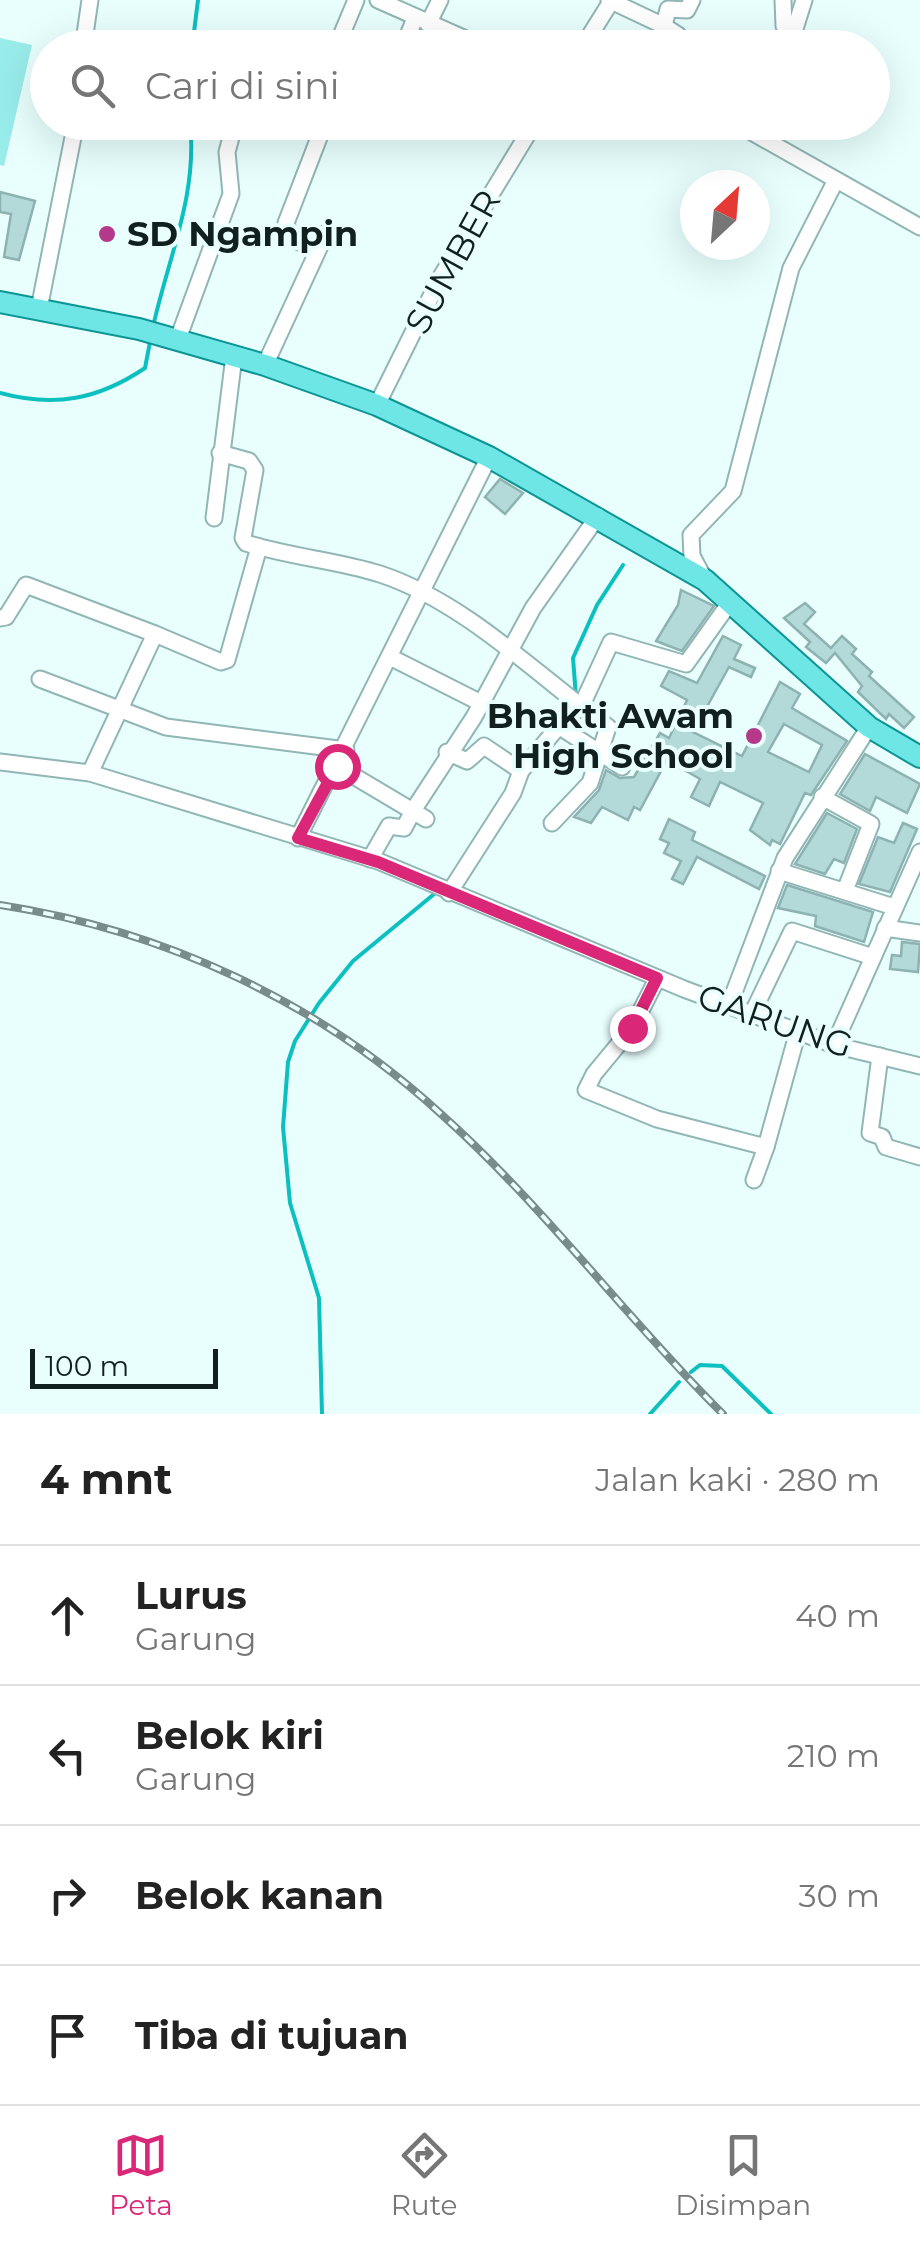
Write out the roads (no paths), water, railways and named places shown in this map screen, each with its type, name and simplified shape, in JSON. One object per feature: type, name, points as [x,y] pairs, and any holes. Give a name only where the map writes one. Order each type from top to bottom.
[{"type":"main road","points":[[0,302],[170,337],[265,365],[377,405],[489,458],[598,516],[705,580],[869,728],[920,757]]},
{"type":"street","points":[[86,30],[90,0]]},
{"type":"street","points":[[344,30],[356,0]]},
{"type":"street","points":[[378,0],[443,30]]},
{"type":"street","points":[[416,30],[440,0]]},
{"type":"street","points":[[593,30],[611,0],[670,30]]},
{"type":"street","points":[[664,26],[668,10],[687,10],[692,0]]},
{"type":"street","points":[[783,0],[786,30]]},
{"type":"street","points":[[795,30],[804,0]]},
{"type":"street","points":[[39,309],[72,140]]},
{"type":"street","points":[[170,337],[232,194],[227,152],[230,140]]},
{"type":"street","points":[[317,251],[290,236],[286,223],[318,140]]},
{"type":"street","name":"SUMBER","points":[[377,405],[439,280],[524,140]]},
{"type":"street","points":[[772,140],[920,227]]},
{"type":"street","points":[[705,580],[692,556],[691,535],[733,491],[791,268],[836,180]]},
{"type":"street","points":[[265,365],[326,232]]},
{"type":"street","points":[[214,518],[234,356]]},
{"type":"street","points":[[220,453],[249,461],[255,470],[242,538],[258,547],[379,574],[422,592],[510,649],[608,727],[590,782],[552,823]]},
{"type":"street","points":[[298,838],[346,750],[489,458]]},
{"type":"street","points":[[370,859],[390,826],[404,828],[418,813],[447,752],[481,703],[546,588],[598,516]]},
{"type":"street","points":[[0,618],[6,617],[20,588],[26,585],[221,662],[227,660],[258,547]]},
{"type":"street","points":[[448,894],[513,793],[518,769],[560,727],[611,642],[686,664],[730,601]]},
{"type":"street","points":[[90,773],[155,634]]},
{"type":"street","points":[[390,658],[481,703]]},
{"type":"street","points":[[40,679],[120,712],[198,733],[346,750]]},
{"type":"street","points":[[560,727],[622,767]]},
{"type":"street","points":[[730,1003],[779,870],[869,728]]},
{"type":"street","points":[[447,752],[468,762],[484,746],[518,769]]},
{"type":"street","name":"GARUNG","points":[[0,762],[90,773],[370,859],[448,894],[834,1046],[920,1066]]},
{"type":"street","points":[[337,766],[418,813]]},
{"type":"street","points":[[822,797],[870,824],[846,888]]},
{"type":"street","points":[[834,1046],[920,852]]},
{"type":"street","points":[[779,870],[846,888],[894,907]]},
{"type":"street","points":[[762,921],[872,957]]},
{"type":"street","points":[[885,928],[920,933]]},
{"type":"street","points":[[752,1014],[792,931]]},
{"type":"street","points":[[657,978],[632,1028],[594,1074],[583,1097],[766,1147]]},
{"type":"street","points":[[754,1180],[798,1031]]},
{"type":"street","points":[[880,1056],[870,1133],[882,1137],[886,1147],[920,1157]]},
{"type":"waterway","points":[[194,30],[198,0]]},
{"type":"waterway","points":[[153,327],[186,201],[191,140]]},
{"type":"waterway","points":[[0,393],[58,400],[111,387],[145,368],[150,342]]},
{"type":"waterway","points":[[576,697],[573,658],[597,605],[623,565]]},
{"type":"waterway","points":[[322,1414],[319,1298],[290,1203],[283,1127],[288,1062],[295,1041],[319,1003],[353,961],[439,890]]},
{"type":"waterway","points":[[691,1372],[700,1365],[722,1366],[771,1414]]},
{"type":"waterway","points":[[650,1414],[679,1382]]},
{"type":"railway","points":[[0,905],[121,932],[179,953],[291,1005],[344,1038],[394,1074],[478,1149],[723,1414]]},
{"type":"place","name":"SD Ngampin","points":[[107,234]]},
{"type":"place","name":"Bhakti Awam High School","points":[[754,736]]}]
